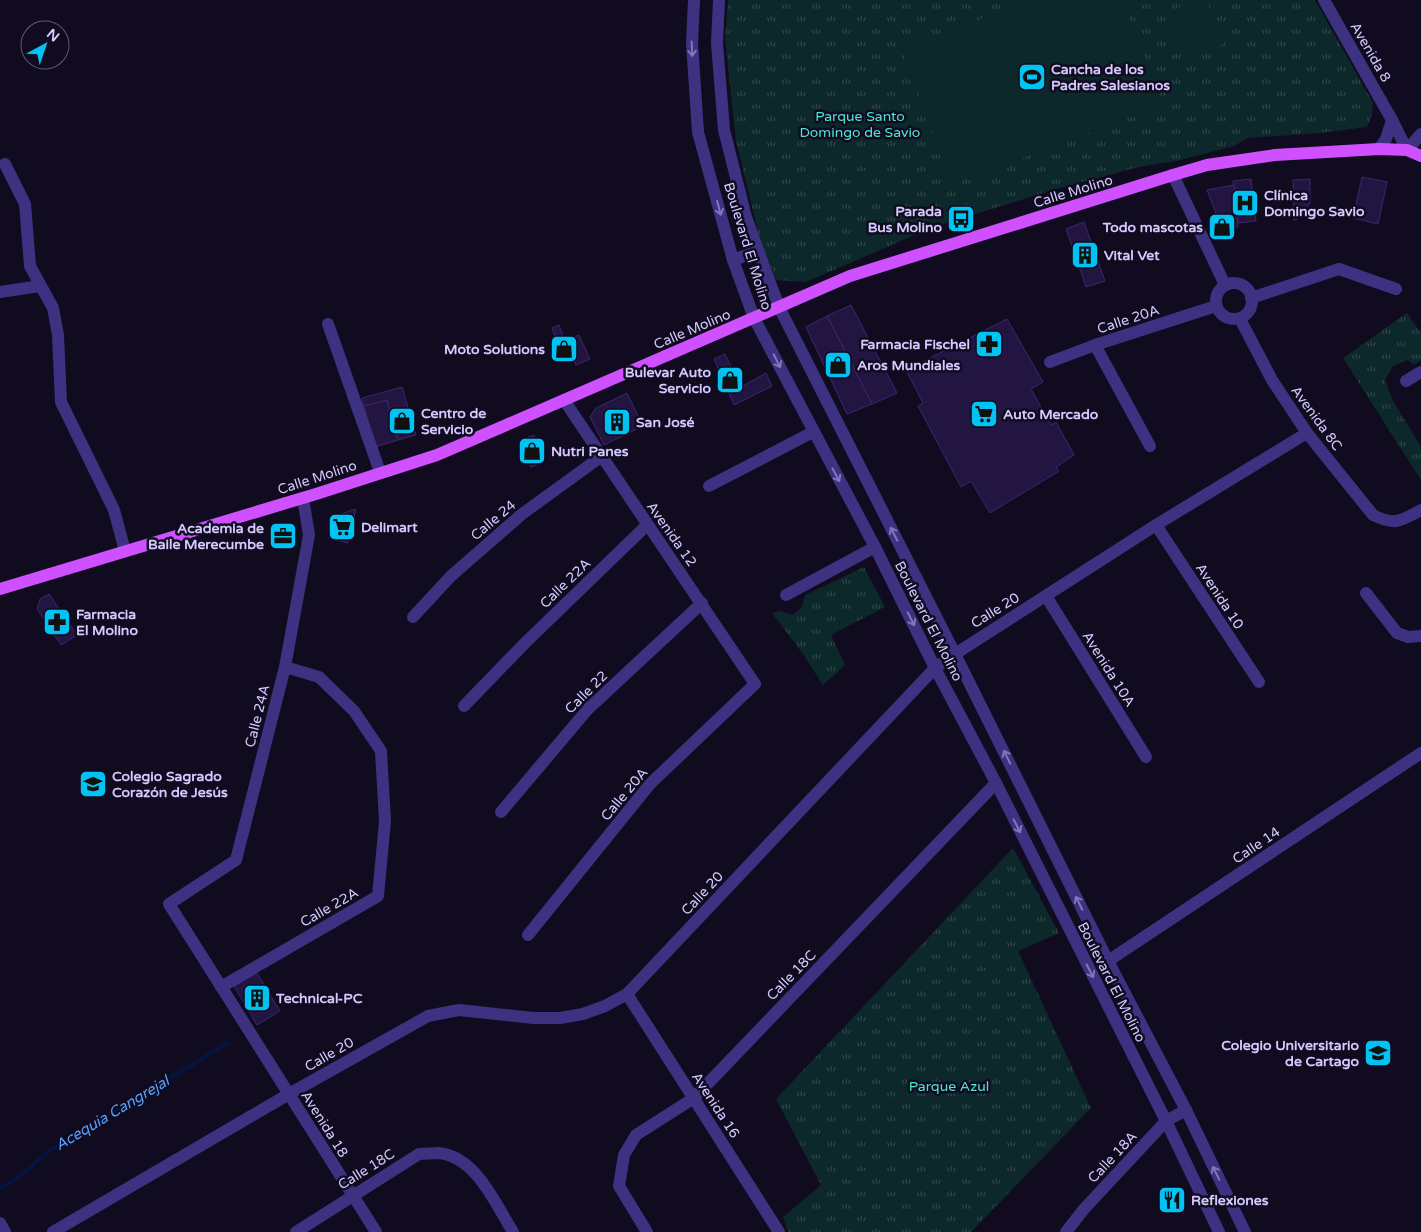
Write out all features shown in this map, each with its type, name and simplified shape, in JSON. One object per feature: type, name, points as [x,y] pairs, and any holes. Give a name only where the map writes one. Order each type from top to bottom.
[{"type":"main road","name":"Calle Molino","points":[[0,589],[303,498],[437,455],[850,276],[1173,175],[1207,165],[1275,155],[1379,149],[1407,150]]},
{"type":"main road","points":[[1407,150],[1421,156]]},
{"type":"street","name":"Boulevard El Molino","points":[[694,0],[692,42],[698,132],[733,260],[754,318],[875,547],[935,668],[996,783],[1166,1121],[1219,1232]]},
{"type":"street","name":"Boulevard El Molino","points":[[719,0],[717,43],[724,130],[746,217],[779,308],[1108,961],[1186,1110],[1245,1232]]},
{"type":"street","name":"Avenida 8","points":[[1324,0],[1407,150]]},
{"type":"street","points":[[1379,149],[1391,129],[1392,120]]},
{"type":"street","points":[[1407,150],[1421,134]]},
{"type":"street","points":[[5,164],[25,204],[30,266],[53,308],[58,335],[61,402],[114,510],[125,551]]},
{"type":"street","points":[[1173,175],[1225,285]]},
{"type":"street","points":[[733,260],[758,251]]},
{"type":"street","points":[[1252,298],[1339,269],[1396,289]]},
{"type":"street","points":[[1233,283],[1241,285],[1248,290],[1252,298],[1247,314],[1240,319],[1230,319],[1221,315],[1216,306],[1217,294],[1225,285],[1233,283]]},
{"type":"street","points":[[0,292],[40,286]]},
{"type":"street","name":"Calle 20A","points":[[1050,362],[1095,345],[1216,306]]},
{"type":"street","name":"Avenida 8C","points":[[1240,319],[1272,380],[1307,433],[1373,515],[1386,522],[1402,521],[1421,510]]},
{"type":"street","points":[[328,324],[380,472]]},
{"type":"street","points":[[1095,345],[1150,446]]},
{"type":"street","points":[[1406,381],[1421,372]]},
{"type":"street","name":"Avenida 12","points":[[564,400],[755,684]]},
{"type":"street","points":[[710,486],[813,432]]},
{"type":"street","name":"Calle 20","points":[[53,1232],[289,1094],[428,1016],[459,1010],[533,1018],[560,1018],[583,1014],[605,1006],[627,994],[935,668],[1156,525],[1307,433]]},
{"type":"street","name":"Calle 24","points":[[413,617],[451,576],[522,514],[602,456]]},
{"type":"street","name":"Calle 24A","points":[[169,904],[236,860],[285,667],[309,534],[303,498]]},
{"type":"street","name":"Calle 22A","points":[[464,706],[525,643],[647,525]]},
{"type":"street","name":"Avenida 10","points":[[1156,525],[1259,682]]},
{"type":"street","points":[[786,595],[875,547]]},
{"type":"street","points":[[1366,593],[1397,633],[1408,637],[1421,636]]},
{"type":"street","name":"Avenida 10A","points":[[1046,596],[1146,757]]},
{"type":"street","name":"Calle 22","points":[[502,812],[588,708],[702,603]]},
{"type":"street","name":"Calle 22A","points":[[221,987],[378,896],[385,821],[381,751],[354,711],[319,677],[285,667]]},
{"type":"street","name":"Calle 20A","points":[[528,935],[650,784],[755,684]]},
{"type":"street","name":"Calle 14","points":[[1108,961],[1421,753]]},
{"type":"street","name":"Calle 18C","points":[[647,1232],[619,1186],[624,1155],[636,1135],[694,1098],[996,783]]},
{"type":"street","name":"Avenida 18","points":[[169,904],[376,1232]]},
{"type":"street","name":"Avenida 16","points":[[627,994],[779,1232]]},
{"type":"street","name":"Calle 18A","points":[[1066,1232],[1084,1209],[1166,1121],[1186,1110]]},
{"type":"street","name":"Calle 18C","points":[[296,1232],[419,1154],[440,1153],[458,1159],[475,1171],[513,1232]]},
{"type":"street","points":[[0,1223],[5,1232]]},
{"type":"green space","name":"Parque Santo Domingo de Savio","points":[[728,0],[1315,0],[1373,103],[1372,115],[1367,127],[1320,133],[1248,138],[1234,146],[1176,161],[1139,167],[1056,189],[931,228],[806,282],[776,280],[759,236],[736,141],[725,39]]},
{"type":"green space","name":"Cancha de los Padres Salesianos","points":[[1032,0],[1123,0],[1163,105],[953,184],[901,49]]},
{"type":"green space","points":[[1192,0],[1205,0],[1228,41],[1189,62],[1164,16]]},
{"type":"green space","points":[[1407,313],[1421,333],[1421,360],[1414,365],[1408,360],[1393,366],[1385,380],[1392,399],[1421,447],[1421,480],[1343,358]]},
{"type":"green space","points":[[864,567],[885,607],[831,635],[845,665],[823,685],[803,654],[772,613],[781,611],[792,615],[802,607],[805,595]]},
{"type":"green space","name":"Parque Azul","points":[[1013,848],[1059,933],[1018,951],[1091,1108],[971,1232],[788,1232],[783,1217],[821,1185],[776,1099]]},
{"type":"building","points":[[1362,177],[1387,182],[1378,224],[1353,218]]},
{"type":"building","name":"Clínica Domingo Savio","points":[[1251,179],[1256,221],[1238,223],[1233,181]]},
{"type":"building","points":[[1310,179],[1310,203],[1298,219],[1294,220],[1293,180]]},
{"type":"building","points":[[1234,185],[1238,227],[1223,232],[1207,190]]},
{"type":"building","name":"Vital Vet","points":[[1084,222],[1105,281],[1086,287],[1066,229]]},
{"type":"building","points":[[851,305],[897,393],[872,404],[827,316]]},
{"type":"building","name":"Aros Mundiales","points":[[827,316],[872,404],[847,414],[806,327]]},
{"type":"building","name":"Auto Mercado","points":[[1007,319],[1043,382],[1031,389],[1051,425],[1056,422],[1074,455],[1056,467],[1059,471],[990,513],[971,481],[961,487],[918,406],[923,403],[906,370]]},
{"type":"building","name":"Moto Solutions","points":[[559,325],[571,357],[564,360],[552,328]]},
{"type":"building","points":[[579,335],[590,359],[576,365],[565,341]]},
{"type":"building","name":"Bulevar Auto Servicio","points":[[725,354],[741,387],[766,373],[772,386],[734,405],[714,359]]},
{"type":"building","name":"Centro de Servicio","points":[[402,387],[416,435],[398,440],[387,400],[364,406],[362,398]]},
{"type":"building","name":"San José","points":[[627,393],[643,426],[604,445],[590,417],[596,408]]},
{"type":"building","points":[[387,400],[398,440],[375,447],[364,406]]},
{"type":"building","name":"Nutri Panes","points":[[534,435],[544,462],[531,467],[521,440]]},
{"type":"building","name":"Delimart","points":[[356,509],[348,543],[329,538],[334,516]]},
{"type":"building","name":"Farmacia El Molino","points":[[49,594],[77,635],[61,645],[37,609],[40,599]]},
{"type":"building","name":"Technical-PC","points":[[257,973],[280,1011],[257,1025],[234,986]]},
{"type":"waterway","name":"Acequia Cangrejal","points":[[0,1188],[21,1175],[52,1149],[228,1043]]},
{"type":"place","name":"Cancha de los Padres Salesianos","points":[[1032,77]]},
{"type":"place","name":"Clínica Domingo Savio","points":[[1245,203]]},
{"type":"place","name":"Parada Bus Molino","points":[[961,219]]},
{"type":"place","name":"Todo mascotas","points":[[1222,227]]},
{"type":"place","name":"Vital Vet","points":[[1085,255]]},
{"type":"place","name":"Farmacia Fischel","points":[[989,344]]},
{"type":"place","name":"Moto Solutions","points":[[564,349]]},
{"type":"place","name":"Aros Mundiales","points":[[838,365]]},
{"type":"place","name":"Bulevar Auto Servicio","points":[[730,380]]},
{"type":"place","name":"Auto Mercado","points":[[984,414]]},
{"type":"place","name":"Centro de Servicio","points":[[402,421]]},
{"type":"place","name":"San José","points":[[617,422]]},
{"type":"place","name":"Nutri Panes","points":[[532,451]]},
{"type":"place","name":"Delimart","points":[[342,527]]},
{"type":"place","name":"Academia de Baile Merecumbe","points":[[283,536]]},
{"type":"place","name":"Farmacia El Molino","points":[[57,622]]},
{"type":"place","name":"Colegio Sagrado Corazón de Jesús","points":[[93,784]]},
{"type":"place","name":"Technical-PC","points":[[257,998]]},
{"type":"place","name":"Colegio Universitario de Cartago","points":[[1378,1053]]},
{"type":"place","name":"Reflexiones","points":[[1172,1200]]}]
